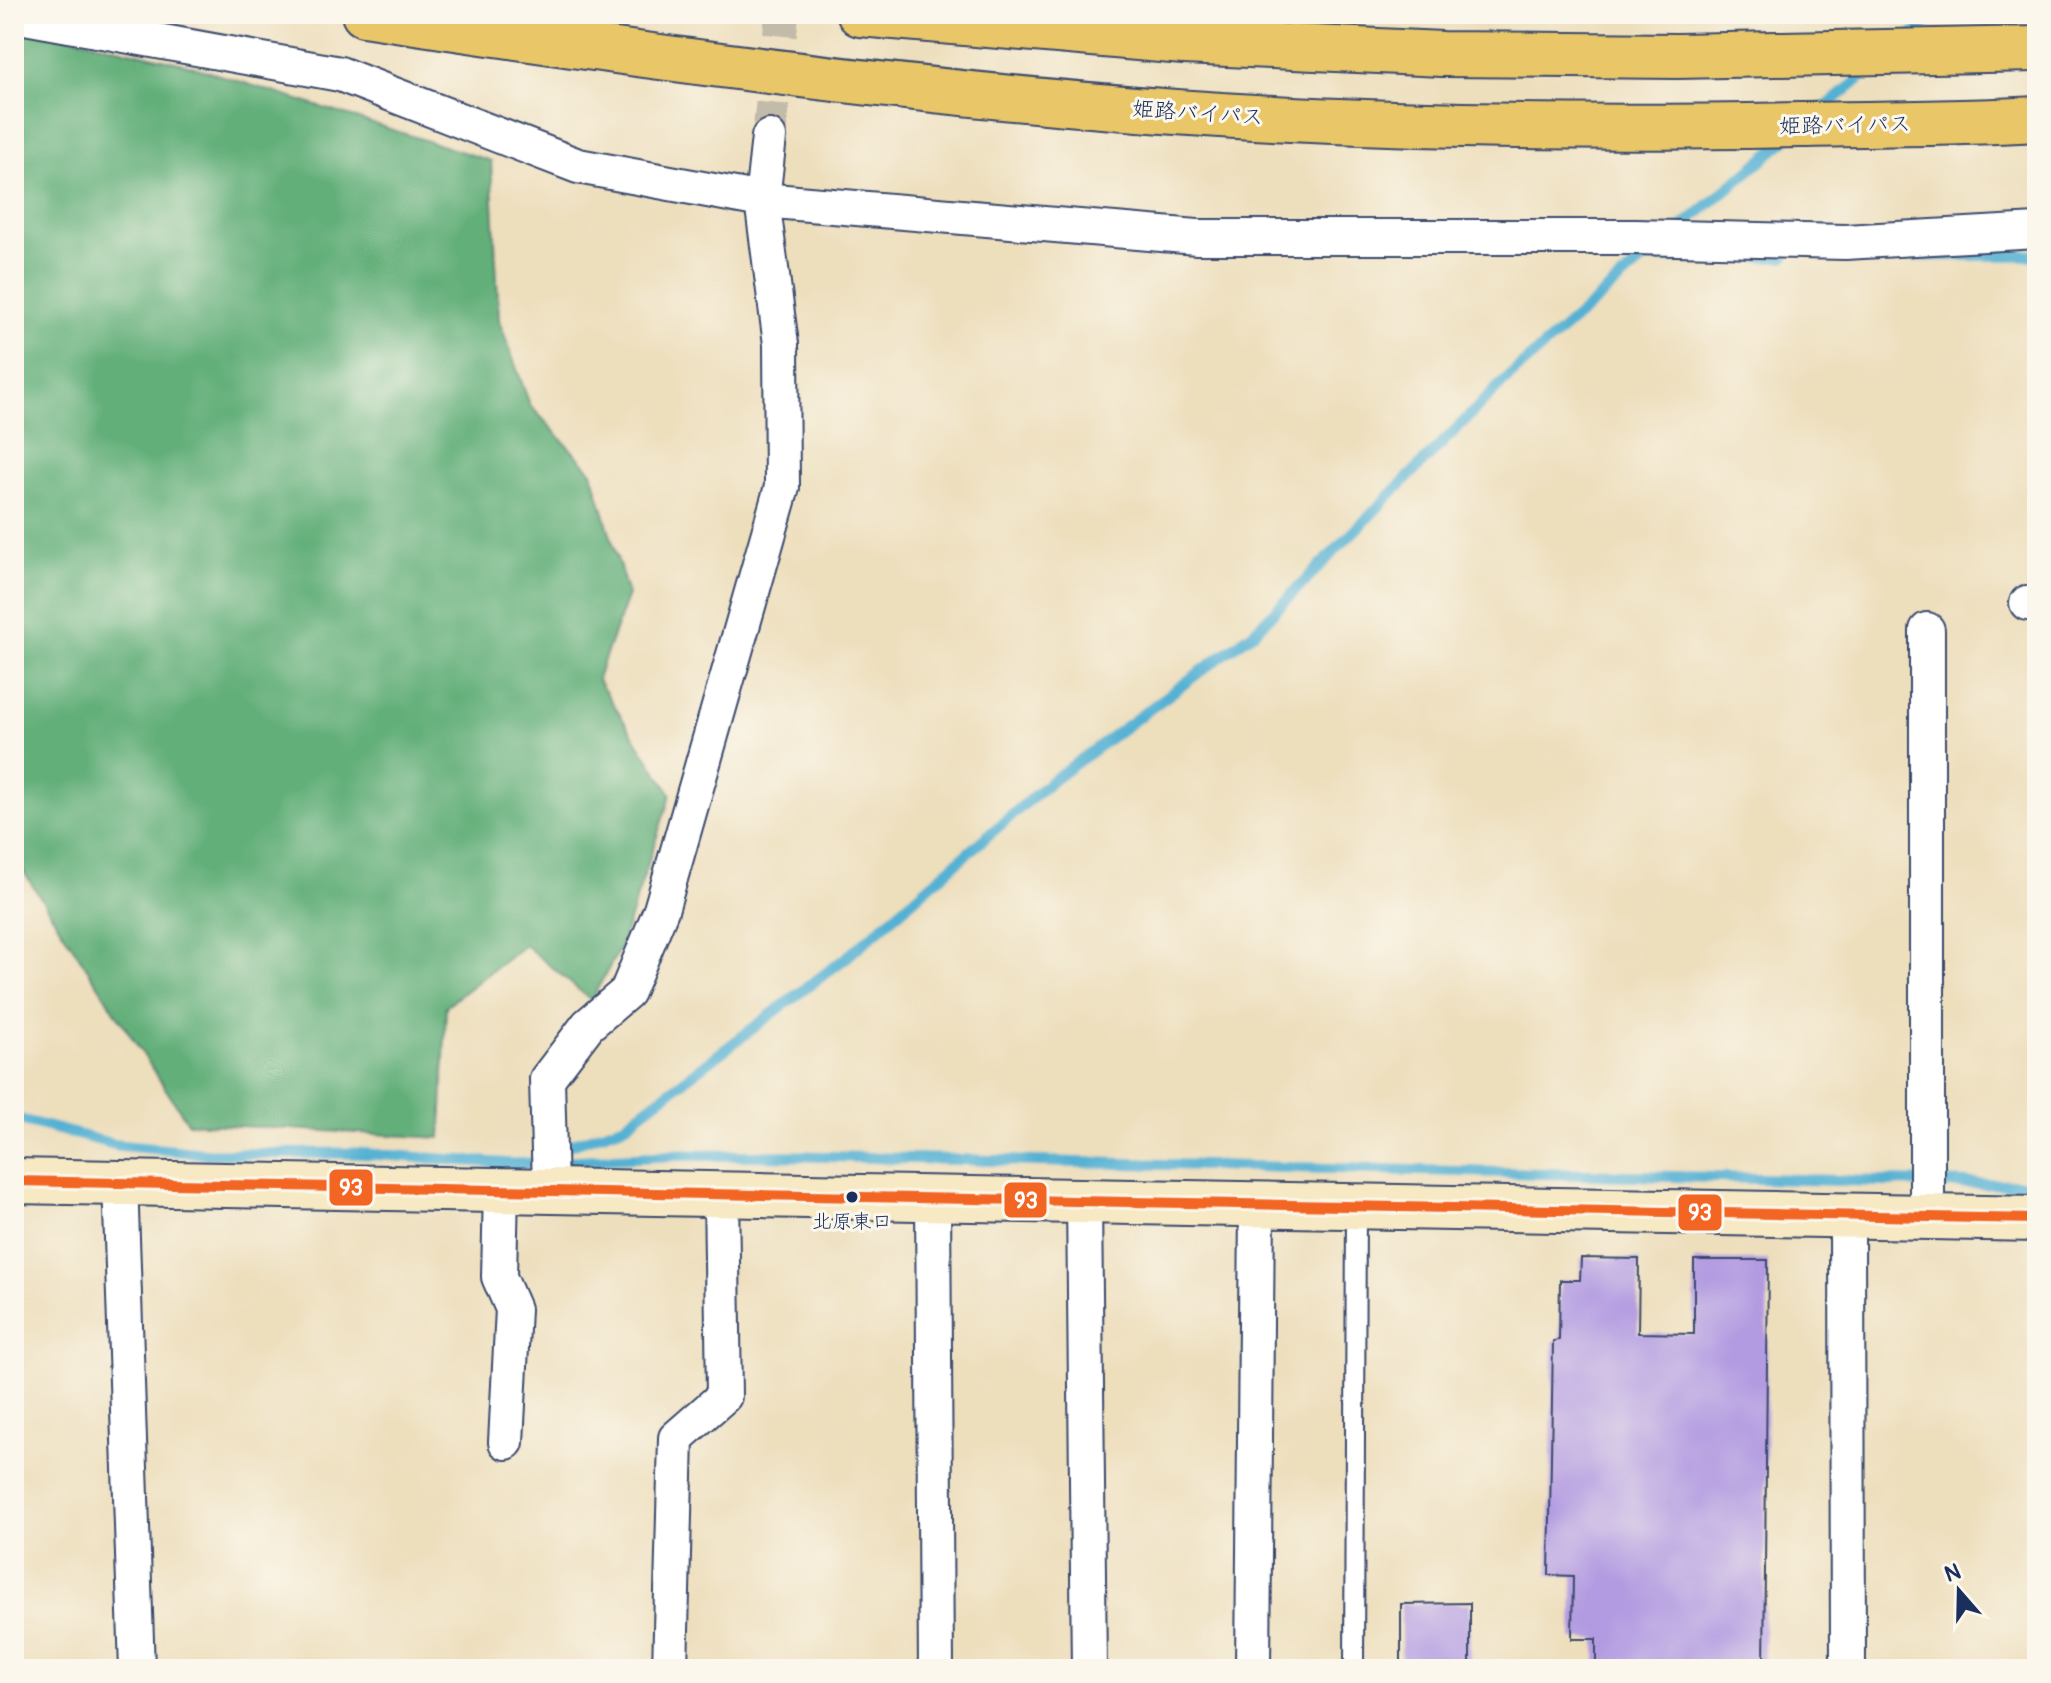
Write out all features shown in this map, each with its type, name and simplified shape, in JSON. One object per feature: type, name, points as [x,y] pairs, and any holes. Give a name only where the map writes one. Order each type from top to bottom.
[{"type":"highway","name":"姫路バイパス","points":[[364,14],[591,49],[881,85],[1178,112],[1445,125],[1680,127],[2029,120]]},
{"type":"highway","points":[[860,14],[1184,42],[1442,54],[1677,56],[2028,50]]},
{"type":"main road","points":[[16,1178],[1257,1206],[1356,1205],[2037,1219]]},
{"type":"street","points":[[14,15],[340,74],[578,166],[762,200],[1197,237],[1635,237],[1845,242],[2037,231]]},
{"type":"street","points":[[550,1188],[547,1079],[588,1025],[627,992],[661,910],[782,487],[781,344],[762,200],[769,137]]},
{"type":"street","points":[[1927,630],[1927,1218]]},
{"type":"street","points":[[120,1181],[137,1669]]},
{"type":"street","points":[[501,1189],[499,1277],[513,1309],[506,1442]]},
{"type":"street","points":[[670,1669],[676,1438],[724,1396],[721,1192]]},
{"type":"street","points":[[933,1197],[936,1669]]},
{"type":"street","points":[[1084,1200],[1089,1669]]},
{"type":"street","points":[[1253,1669],[1257,1206]]},
{"type":"street","points":[[1847,1216],[1848,1669]]},
{"type":"lane","points":[[1354,1669],[1356,1205]]},
{"type":"green space","points":[[14,23],[188,65],[491,161],[499,320],[530,405],[592,472],[628,595],[597,679],[671,794],[620,948],[591,1000],[525,945],[446,1006],[441,1138],[188,1123],[14,857]]},
{"type":"building","points":[[1581,1258],[1639,1259],[1638,1333],[1694,1334],[1694,1260],[1768,1260],[1764,1669],[1596,1669],[1596,1639],[1572,1639],[1573,1576],[1549,1575],[1553,1341],[1559,1340],[1560,1280],[1580,1280]]},
{"type":"building","points":[[1470,1603],[1470,1669],[1401,1669],[1401,1604]]},
{"type":"waterway","points":[[1910,37],[1938,14]]},
{"type":"waterway","points":[[1821,111],[1875,66]]},
{"type":"waterway","points":[[1679,229],[1786,140]]},
{"type":"waterway","points":[[552,1151],[624,1126],[847,957],[1049,783],[1253,633],[1505,380],[1660,245]]},
{"type":"waterway","points":[[1877,256],[2037,255]]},
{"type":"waterway","points":[[1645,258],[1784,257]]},
{"type":"waterway","points":[[14,1118],[117,1145],[211,1154],[355,1153],[513,1164],[681,1155],[805,1156],[2037,1185]]},
{"type":"tunnel","points":[[769,137],[782,14]]},
{"type":"transit line","name":"93","points":[[14,1181],[2037,1219]]},
{"type":"place","name":"北原東口","points":[[852,1197]]}]
